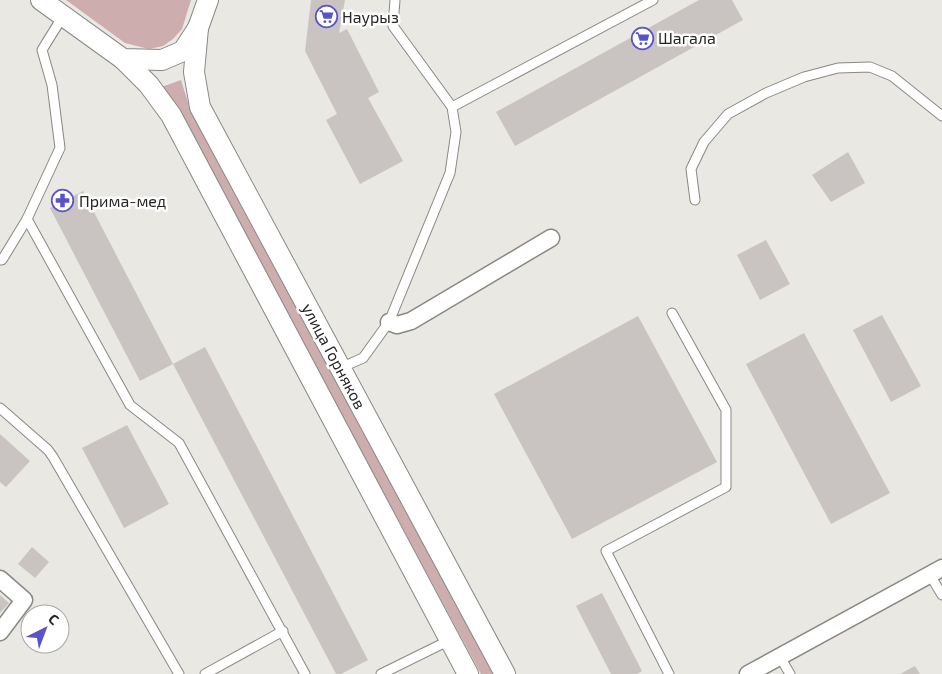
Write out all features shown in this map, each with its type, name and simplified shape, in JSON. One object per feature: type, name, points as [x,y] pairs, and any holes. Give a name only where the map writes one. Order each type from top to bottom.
[{"type":"street","name":"улица Горняков","points":[[41,0],[123,59],[149,85],[171,115],[468,674]]},
{"type":"street","points":[[123,59],[162,60],[183,51],[198,28],[208,0]]},
{"type":"street","name":"улица Горняков","points":[[198,28],[194,72],[200,106],[505,674]]},
{"type":"street","points":[[389,322],[397,325],[411,321],[551,238]]},
{"type":"street","points":[[748,674],[936,571]]},
{"type":"street","points":[[0,578],[24,600],[0,632]]},
{"type":"lane","points":[[340,368],[363,358],[389,322],[450,173],[456,132],[452,107],[393,26],[395,0]]},
{"type":"lane","points":[[452,107],[653,0]]},
{"type":"lane","points":[[0,260],[2,260],[27,219],[60,148],[52,85],[42,50],[64,16]]},
{"type":"lane","points":[[695,200],[691,170],[704,142],[728,114],[766,93],[804,77],[838,68],[870,66],[892,76],[942,116]]},
{"type":"lane","points":[[27,219],[130,406],[179,443],[305,674]]},
{"type":"lane","points":[[669,674],[606,551],[726,486],[726,410],[672,313]]},
{"type":"lane","points":[[0,408],[48,450],[53,457],[180,674]]},
{"type":"lane","points":[[936,571],[942,595]]},
{"type":"lane","points":[[204,674],[283,631]]},
{"type":"lane","points":[[381,674],[450,640]]},
{"type":"lane","points":[[780,657],[790,674]]},
{"type":"shaded area","points":[[66,0],[191,0],[182,29],[163,46],[149,49],[125,43]]},
{"type":"shaded area","points":[[181,80],[191,112],[494,674],[481,674],[178,110],[159,88]]},
{"type":"building","points":[[311,0],[345,0],[339,33],[347,29],[379,92],[368,98],[403,161],[360,184],[326,120],[337,114],[305,51]]},
{"type":"building","points":[[699,0],[732,0],[743,20],[515,146],[496,112]]},
{"type":"building","points":[[848,152],[865,183],[831,202],[812,175]]},
{"type":"building","points":[[83,191],[173,364],[140,381],[50,208]]},
{"type":"building","points":[[766,240],[790,284],[760,300],[737,255]]},
{"type":"building","points":[[882,315],[921,386],[891,402],[853,330]]},
{"type":"building","points":[[638,316],[717,462],[572,539],[494,394]]},
{"type":"building","points":[[804,333],[890,493],[831,524],[746,364]]},
{"type":"building","points":[[205,347],[368,660],[341,674],[336,674],[173,364]]},
{"type":"building","points":[[127,425],[169,504],[124,528],[82,448]]},
{"type":"building","points":[[0,434],[30,461],[6,487],[0,482]]},
{"type":"building","points":[[32,547],[49,562],[35,578],[18,564]]},
{"type":"building","points":[[602,593],[642,671],[637,674],[611,674],[576,606]]},
{"type":"building","points":[[0,595],[9,603],[0,613]]},
{"type":"building","points":[[915,666],[920,674],[900,674]]},
{"type":"place","name":"Наурыз","points":[[326,17]]},
{"type":"place","name":"Шагала","points":[[642,38]]},
{"type":"place","name":"Прима-мед","points":[[63,201]]}]
